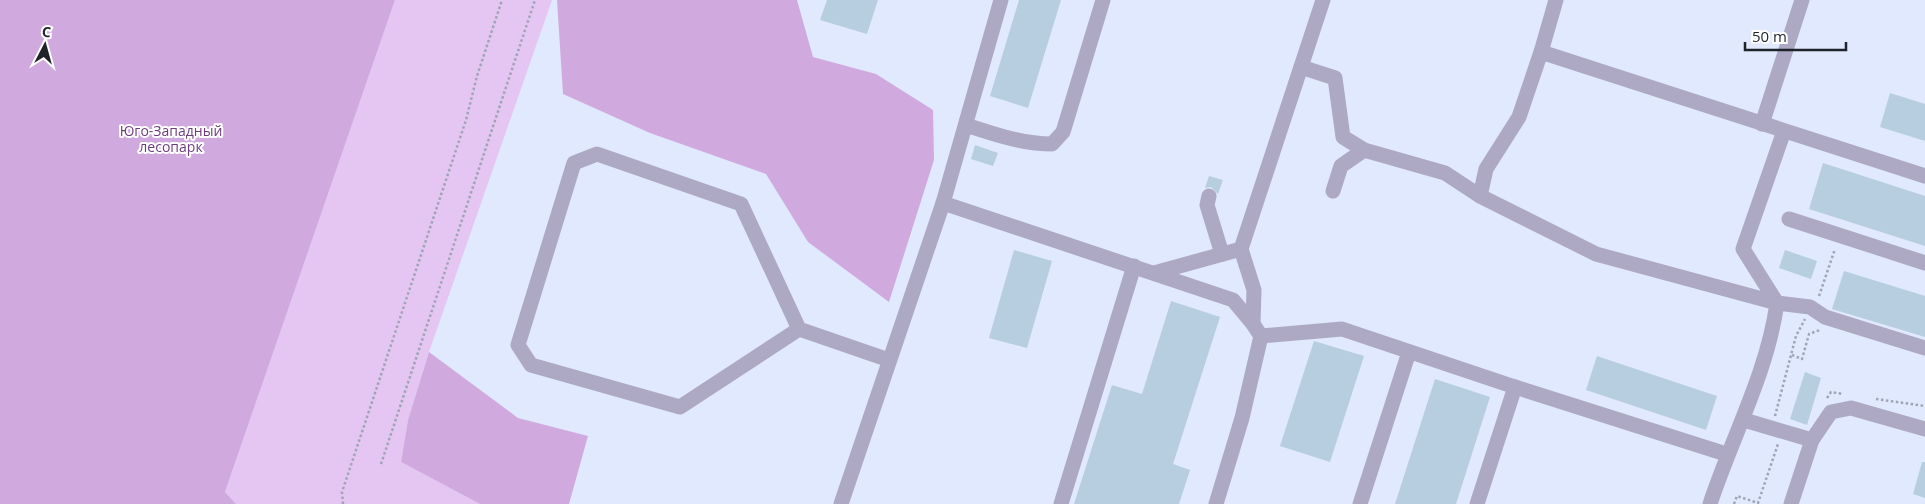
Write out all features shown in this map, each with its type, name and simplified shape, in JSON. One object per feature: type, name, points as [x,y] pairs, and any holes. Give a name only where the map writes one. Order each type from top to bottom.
[{"type":"street","points":[[841,504],[943,203],[1002,0]]},
{"type":"street","points":[[966,125],[1006,138],[1038,144],[1052,144],[1063,132],[1103,0]]},
{"type":"street","points":[[1216,504],[1242,418],[1257,330],[1254,290],[1241,249],[1323,0]]},
{"type":"street","points":[[1480,196],[1486,169],[1518,117],[1541,52],[1556,0]]},
{"type":"street","points":[[1762,124],[1802,0]]},
{"type":"street","points":[[1541,52],[1925,176]]},
{"type":"street","points":[[1301,67],[1335,78],[1343,137],[1364,150],[1445,173],[1480,196],[1596,254],[1778,303],[1810,307],[1825,317],[1925,348]]},
{"type":"street","points":[[1710,504],[1726,454],[1744,420],[1774,324],[1778,303],[1743,249],[1784,131]]},
{"type":"street","points":[[1333,191],[1341,166],[1364,150]]},
{"type":"street","points":[[799,329],[680,407],[531,365],[518,345],[574,163],[597,154],[741,204],[799,329],[890,360]]},
{"type":"street","points":[[1209,196],[1207,205],[1222,254]]},
{"type":"street","points":[[943,203],[1233,300],[1257,330]]},
{"type":"street","points":[[1789,219],[1925,263]]},
{"type":"street","points":[[1154,273],[1241,249]]},
{"type":"street","points":[[1061,504],[1134,266]]},
{"type":"street","points":[[1257,330],[1342,329],[1515,387],[1726,454]]},
{"type":"street","points":[[1360,504],[1409,352]]},
{"type":"street","points":[[1477,504],[1515,387]]},
{"type":"street","points":[[1791,504],[1812,440],[1831,412],[1851,408],[1925,429]]},
{"type":"street","points":[[1744,420],[1812,440]]},
{"type":"path","points":[[344,504],[342,492],[466,120],[477,76],[502,0]]},
{"type":"path","points":[[381,464],[534,0]]},
{"type":"path","points":[[1734,504],[1736,496],[1758,503],[1779,441],[1771,428],[1796,336],[1803,326],[1810,307],[1820,296],[1840,236]]},
{"type":"shaded area","points":[[395,0],[552,0],[429,352],[408,420],[401,462],[480,504],[236,504],[225,492]]},
{"type":"green space","name":"Юго-Западный лесопарк","points":[[0,0],[395,0],[225,492],[236,504],[0,504]]},
{"type":"green space","points":[[557,0],[797,0],[813,57],[876,74],[933,110],[934,160],[889,302],[808,242],[766,174],[650,133],[563,94]]},
{"type":"green space","points":[[429,352],[518,418],[588,436],[569,504],[480,504],[401,462],[408,420]]},
{"type":"building","points":[[827,0],[878,0],[867,34],[820,20]]},
{"type":"building","points":[[1019,0],[1061,0],[1028,108],[990,96]]},
{"type":"building","points":[[1890,93],[1925,104],[1925,141],[1880,127]]},
{"type":"building","points":[[975,145],[998,153],[993,166],[971,159]]},
{"type":"building","points":[[1823,163],[1925,196],[1925,246],[1809,209]]},
{"type":"building","points":[[1209,176],[1223,180],[1218,194],[1211,187],[1205,188]]},
{"type":"building","points":[[1014,250],[1052,261],[1027,348],[989,338]]},
{"type":"building","points":[[1785,250],[1817,261],[1811,279],[1779,268]]},
{"type":"building","points":[[1844,271],[1925,296],[1925,337],[1832,309]]},
{"type":"building","points":[[1171,301],[1220,317],[1173,464],[1190,470],[1179,504],[1074,504],[1112,385],[1142,394]]},
{"type":"building","points":[[1314,341],[1364,356],[1330,462],[1280,446]]},
{"type":"building","points":[[1597,356],[1717,396],[1706,430],[1586,390]]},
{"type":"building","points":[[1805,372],[1821,378],[1807,425],[1790,419]]},
{"type":"building","points":[[1435,379],[1490,397],[1456,504],[1395,504]]},
{"type":"building","points":[[1922,462],[1925,462],[1925,498],[1913,494]]}]
